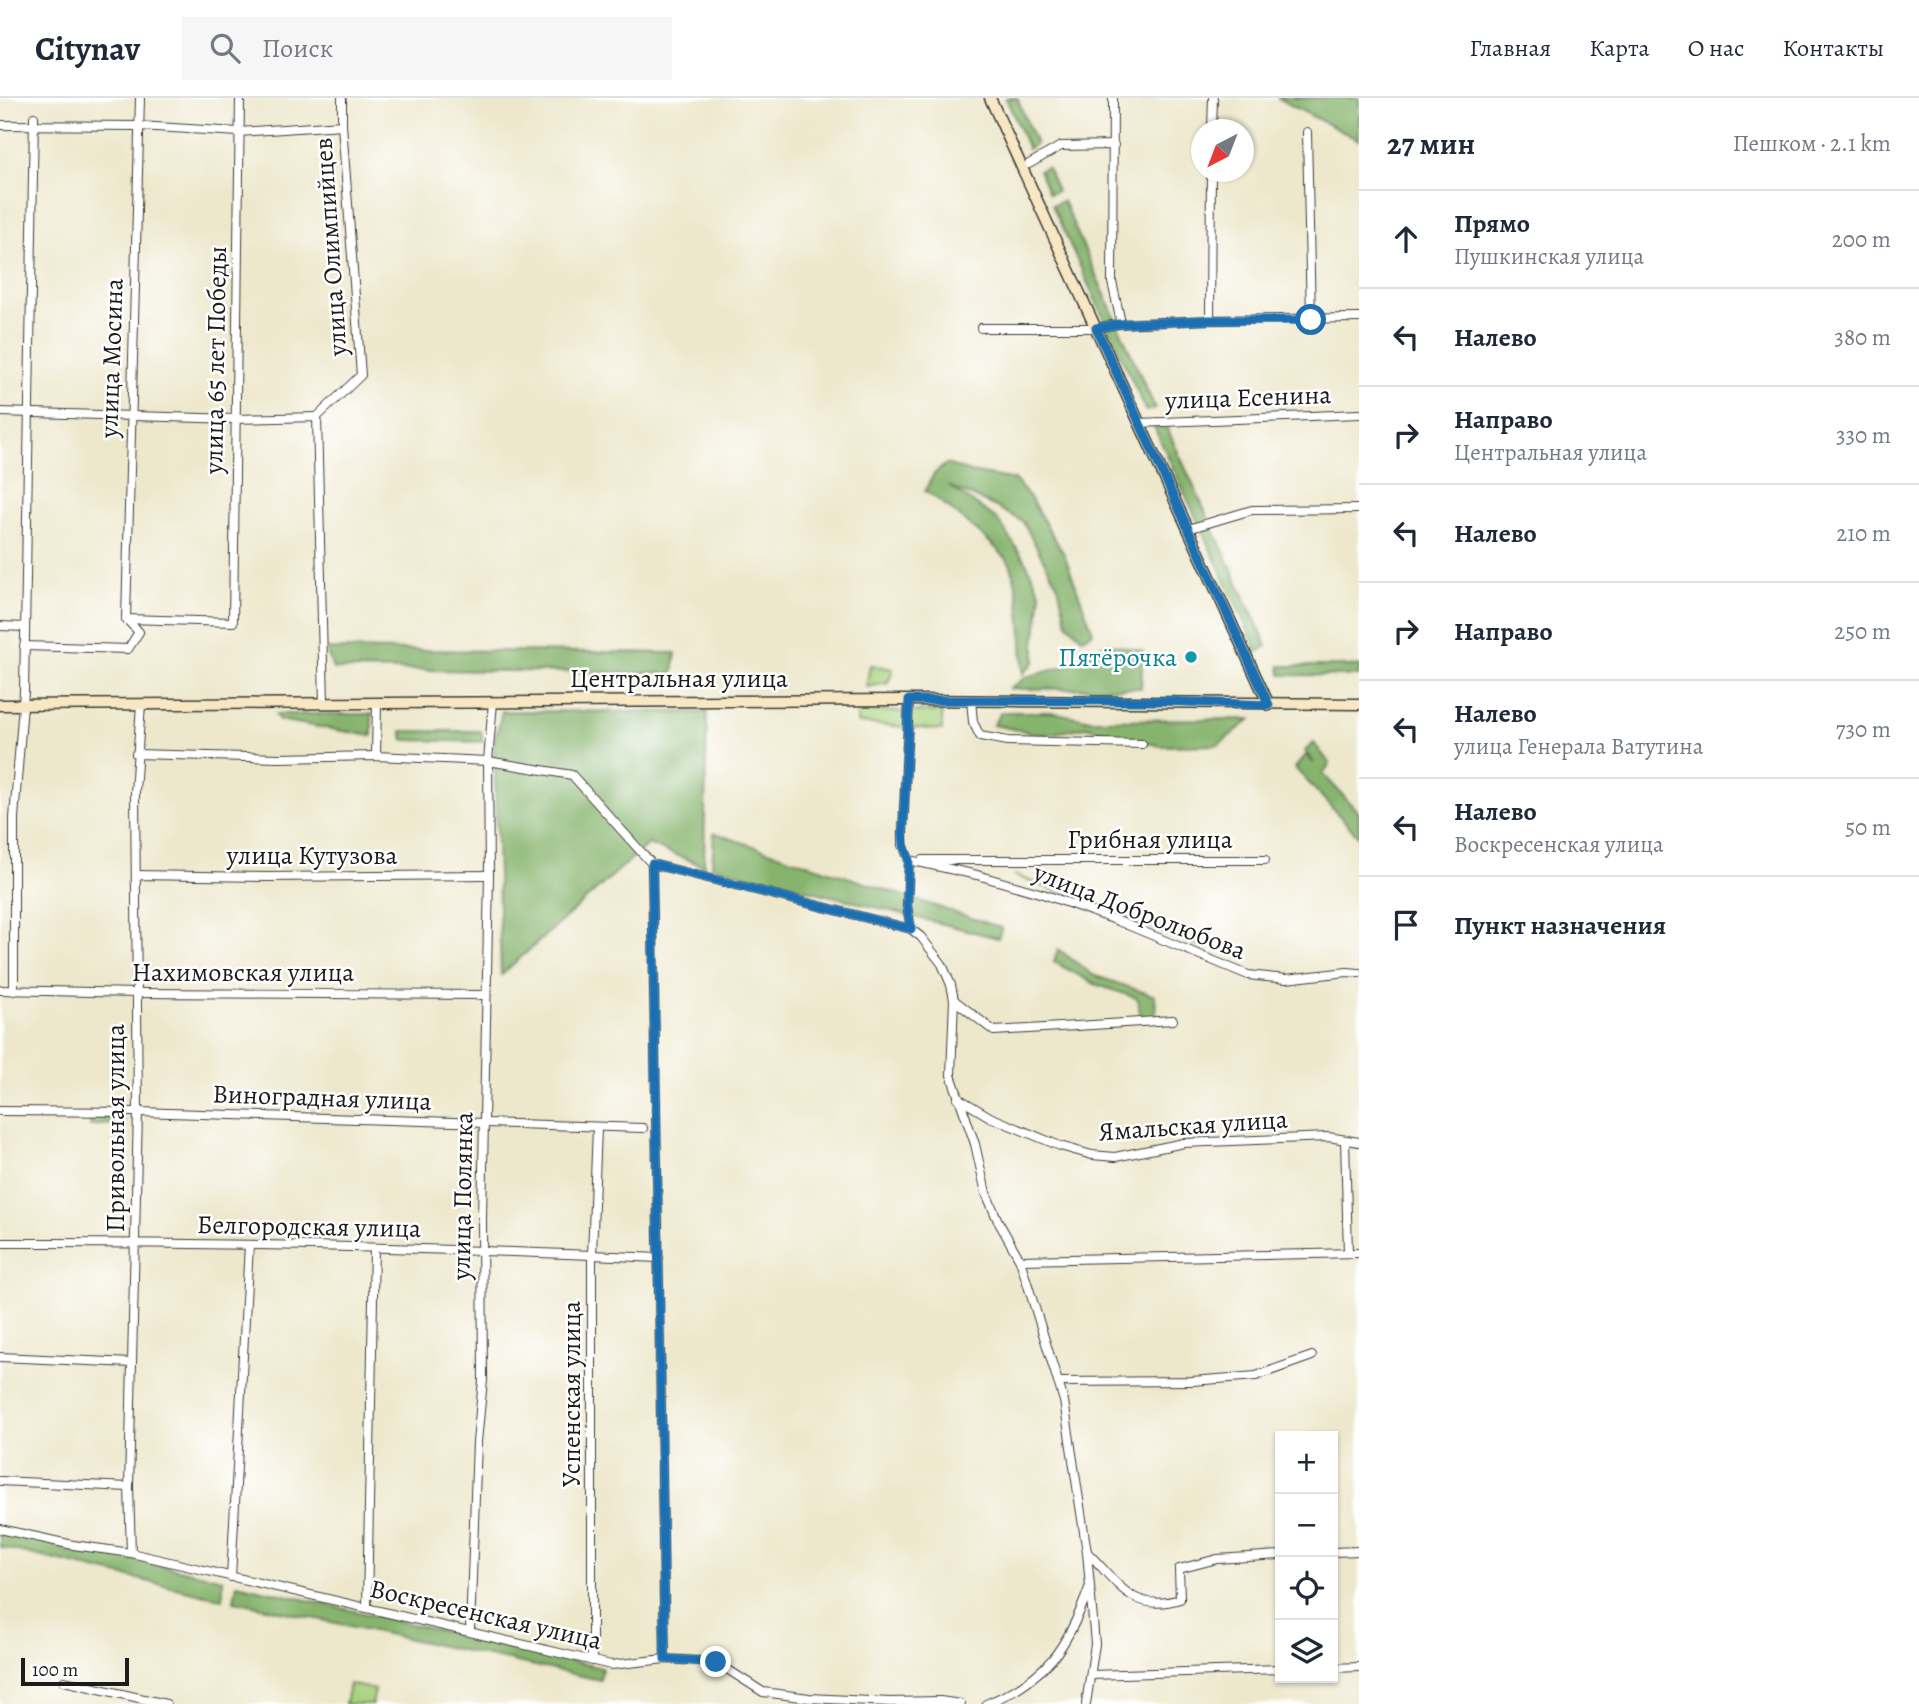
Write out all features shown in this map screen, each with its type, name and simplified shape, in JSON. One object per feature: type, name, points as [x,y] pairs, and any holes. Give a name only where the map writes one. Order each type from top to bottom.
[{"type":"main road","points":[[990,98],[1269,705]]},
{"type":"main road","name":"Центральная улица","points":[[0,705],[909,700],[1359,704]]},
{"type":"street","name":"улица Мосина","points":[[24,646],[128,649],[139,632],[126,619],[140,98]]},
{"type":"street","name":"улица 65 лет Победы","points":[[126,619],[233,622],[240,98]]},
{"type":"street","name":"улица Олимпийцев","points":[[317,417],[361,375],[342,98]]},
{"type":"street","points":[[1113,98],[1112,282],[1120,318],[1118,324]]},
{"type":"street","points":[[1212,119],[1213,98]]},
{"type":"street","points":[[14,990],[14,818],[23,704],[33,121]]},
{"type":"street","points":[[0,125],[33,121],[239,132],[342,125]]},
{"type":"street","points":[[1307,132],[1311,320]]},
{"type":"street","points":[[1029,164],[1061,146],[1114,145]]},
{"type":"street","points":[[1210,320],[1211,182]]},
{"type":"street","points":[[981,328],[1096,328],[1118,324],[1210,320],[1359,318]]},
{"type":"street","points":[[0,412],[235,419],[317,417],[324,703]]},
{"type":"street","name":"улица Есенина","points":[[1139,423],[1359,414]]},
{"type":"street","points":[[1188,529],[1252,510],[1359,509]]},
{"type":"street","points":[[0,626],[24,627]]},
{"type":"street","points":[[909,700],[903,832],[909,860],[907,906],[911,929]]},
{"type":"street","points":[[971,700],[972,722],[980,736],[1008,741],[1142,744]]},
{"type":"street","points":[[376,756],[377,702]]},
{"type":"street","name":"улица Полянка","points":[[470,1631],[477,1442],[483,1380],[488,761],[493,702]]},
{"type":"street","name":"Привольная улица","points":[[131,1553],[129,1487],[138,1112],[136,754],[141,704]]},
{"type":"street","points":[[136,754],[229,757],[376,756],[488,761],[572,775],[652,864],[911,929],[921,937],[942,964],[951,985],[954,1000],[951,1076],[975,1144],[986,1194],[1020,1260],[1064,1401],[1090,1585],[1094,1644],[1086,1704]]},
{"type":"street","name":"Грибная улица","points":[[909,860],[1265,860]]},
{"type":"street","name":"улица Добролюбова","points":[[909,860],[977,875],[1043,894],[1113,919],[1248,975],[1286,979],[1359,973]]},
{"type":"street","points":[[652,864],[665,1659]]},
{"type":"street","name":"улица Кутузова","points":[[136,875],[489,875]]},
{"type":"street","name":"Нахимовская улица","points":[[0,990],[486,995]]},
{"type":"street","points":[[954,1000],[994,1031],[1173,1020]]},
{"type":"street","name":"Ямальская улица","points":[[957,1098],[990,1117],[1060,1146],[1092,1155],[1115,1157],[1184,1143],[1328,1137],[1359,1142]]},
{"type":"street","name":"Виноградная улица","points":[[0,1111],[138,1112],[643,1128]]},
{"type":"street","name":"Успенская улица","points":[[592,1661],[592,1255],[597,1128]]},
{"type":"street","points":[[1345,1140],[1348,1253]]},
{"type":"street","name":"Белгородская улица","points":[[0,1243],[482,1250],[659,1258]]},
{"type":"street","points":[[231,1577],[249,1245]]},
{"type":"street","points":[[367,1608],[374,1248]]},
{"type":"street","points":[[1020,1260],[1359,1253]]},
{"type":"street","points":[[1058,1382],[1192,1381],[1256,1376],[1312,1356]]},
{"type":"street","points":[[0,1357],[132,1363]]},
{"type":"street","points":[[0,1482],[129,1487]]},
{"type":"street","name":"Воскресенская улица","points":[[0,1529],[73,1545],[131,1553],[611,1665],[665,1659],[716,1662],[762,1692],[809,1698],[890,1702],[940,1701],[961,1704]]},
{"type":"street","points":[[1338,1552],[1359,1551]]},
{"type":"street","points":[[1087,1552],[1122,1590],[1138,1600],[1163,1605],[1180,1599],[1179,1569],[1217,1559],[1275,1555]]},
{"type":"street","points":[[986,1704],[1038,1676],[1058,1653],[1076,1625],[1090,1585]]},
{"type":"street","points":[[1338,1668],[1359,1667]]},
{"type":"street","points":[[1091,1675],[1275,1669]]},
{"type":"street","points":[[64,1681],[166,1704]]},
{"type":"green space","points":[[1006,98],[1017,98],[1036,144],[1028,149]]},
{"type":"green space","points":[[1277,98],[1359,98],[1359,140]]},
{"type":"green space","points":[[1047,167],[1057,191],[1049,194],[1039,170]]},
{"type":"green space","points":[[1063,201],[1155,408],[1146,411],[1052,205]]},
{"type":"green space","points":[[1154,427],[1167,428],[1267,646],[1258,652]]},
{"type":"green space","points":[[946,464],[971,472],[1015,480],[1030,498],[1064,554],[1093,632],[1082,638],[1067,623],[1058,586],[1023,522],[949,486],[997,519],[1026,562],[1041,594],[1035,661],[1023,674],[1019,606],[1011,566],[986,538],[925,491],[934,474]]},
{"type":"green space","points":[[1107,643],[1143,651],[1141,688],[1010,689],[1026,677],[1067,666]]},
{"type":"green space","points":[[326,649],[676,653],[673,673],[333,669]]},
{"type":"green space","points":[[870,665],[893,669],[888,683],[866,687]]},
{"type":"green space","points":[[1280,666],[1359,666],[1359,676],[1281,675]]},
{"type":"green space","points":[[502,711],[707,712],[704,866],[648,844],[501,975],[494,745]]},
{"type":"green space","points":[[857,711],[942,712],[942,730],[857,723]]},
{"type":"green space","points":[[1001,712],[1051,712],[1091,720],[1251,719],[1218,745],[1160,746],[1086,727],[1044,735],[993,725]]},
{"type":"green space","points":[[276,714],[372,714],[372,736],[279,720]]},
{"type":"green space","points":[[402,731],[481,731],[483,742],[404,740]]},
{"type":"green space","points":[[1314,743],[1330,764],[1323,774],[1359,813],[1359,837],[1295,768],[1306,755],[1314,763],[1305,751]]},
{"type":"green space","points":[[714,833],[1002,928],[998,938],[712,866]]},
{"type":"green space","points":[[1014,875],[1202,943],[1206,950]]},
{"type":"green space","points":[[1058,949],[1093,975],[1155,996],[1156,1017],[1142,1022],[1137,998],[1095,984],[1054,962]]},
{"type":"green space","points":[[91,1116],[123,1117],[123,1123],[90,1126]]},
{"type":"green space","points":[[0,1529],[223,1579],[223,1599],[0,1547]]},
{"type":"green space","points":[[237,1584],[602,1668],[600,1680],[234,1601]]},
{"type":"green space","points":[[349,1684],[375,1690],[372,1704],[345,1704]]},
{"type":"place","name":"Пятёрочка","points":[[1191,657]]},
{"type":"route","points":[[716,1662],[665,1659],[652,864],[911,929],[907,906],[909,860],[903,832],[909,700],[1162,701],[1269,705],[1096,328],[1118,324],[1210,320],[1311,320]]}]
